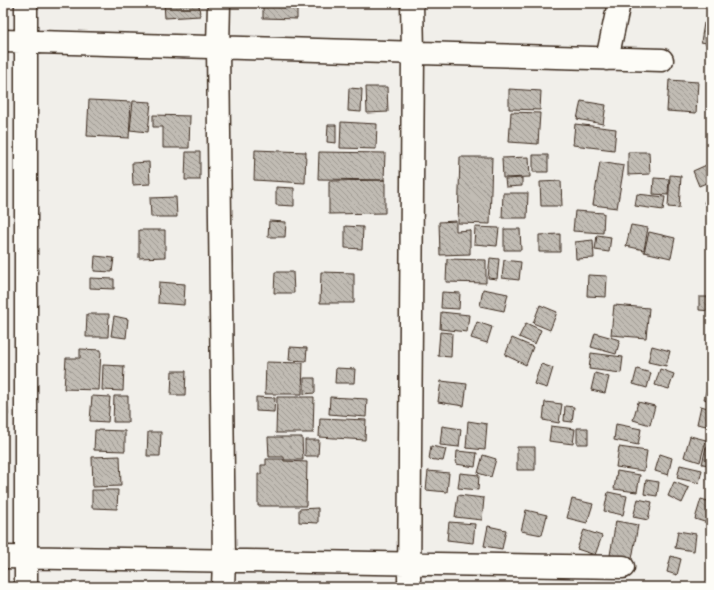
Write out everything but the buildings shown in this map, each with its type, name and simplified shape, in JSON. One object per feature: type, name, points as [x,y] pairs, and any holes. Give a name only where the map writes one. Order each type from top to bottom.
[{"type":"street","points":[[26,3],[26,587]]},
{"type":"street","points":[[219,3],[218,48],[224,561],[223,587]]},
{"type":"street","points":[[409,587],[413,53],[412,3]]},
{"type":"street","points":[[607,59],[618,3]]},
{"type":"street","points":[[3,41],[662,60]]},
{"type":"street","points":[[3,557],[623,567]]}]
